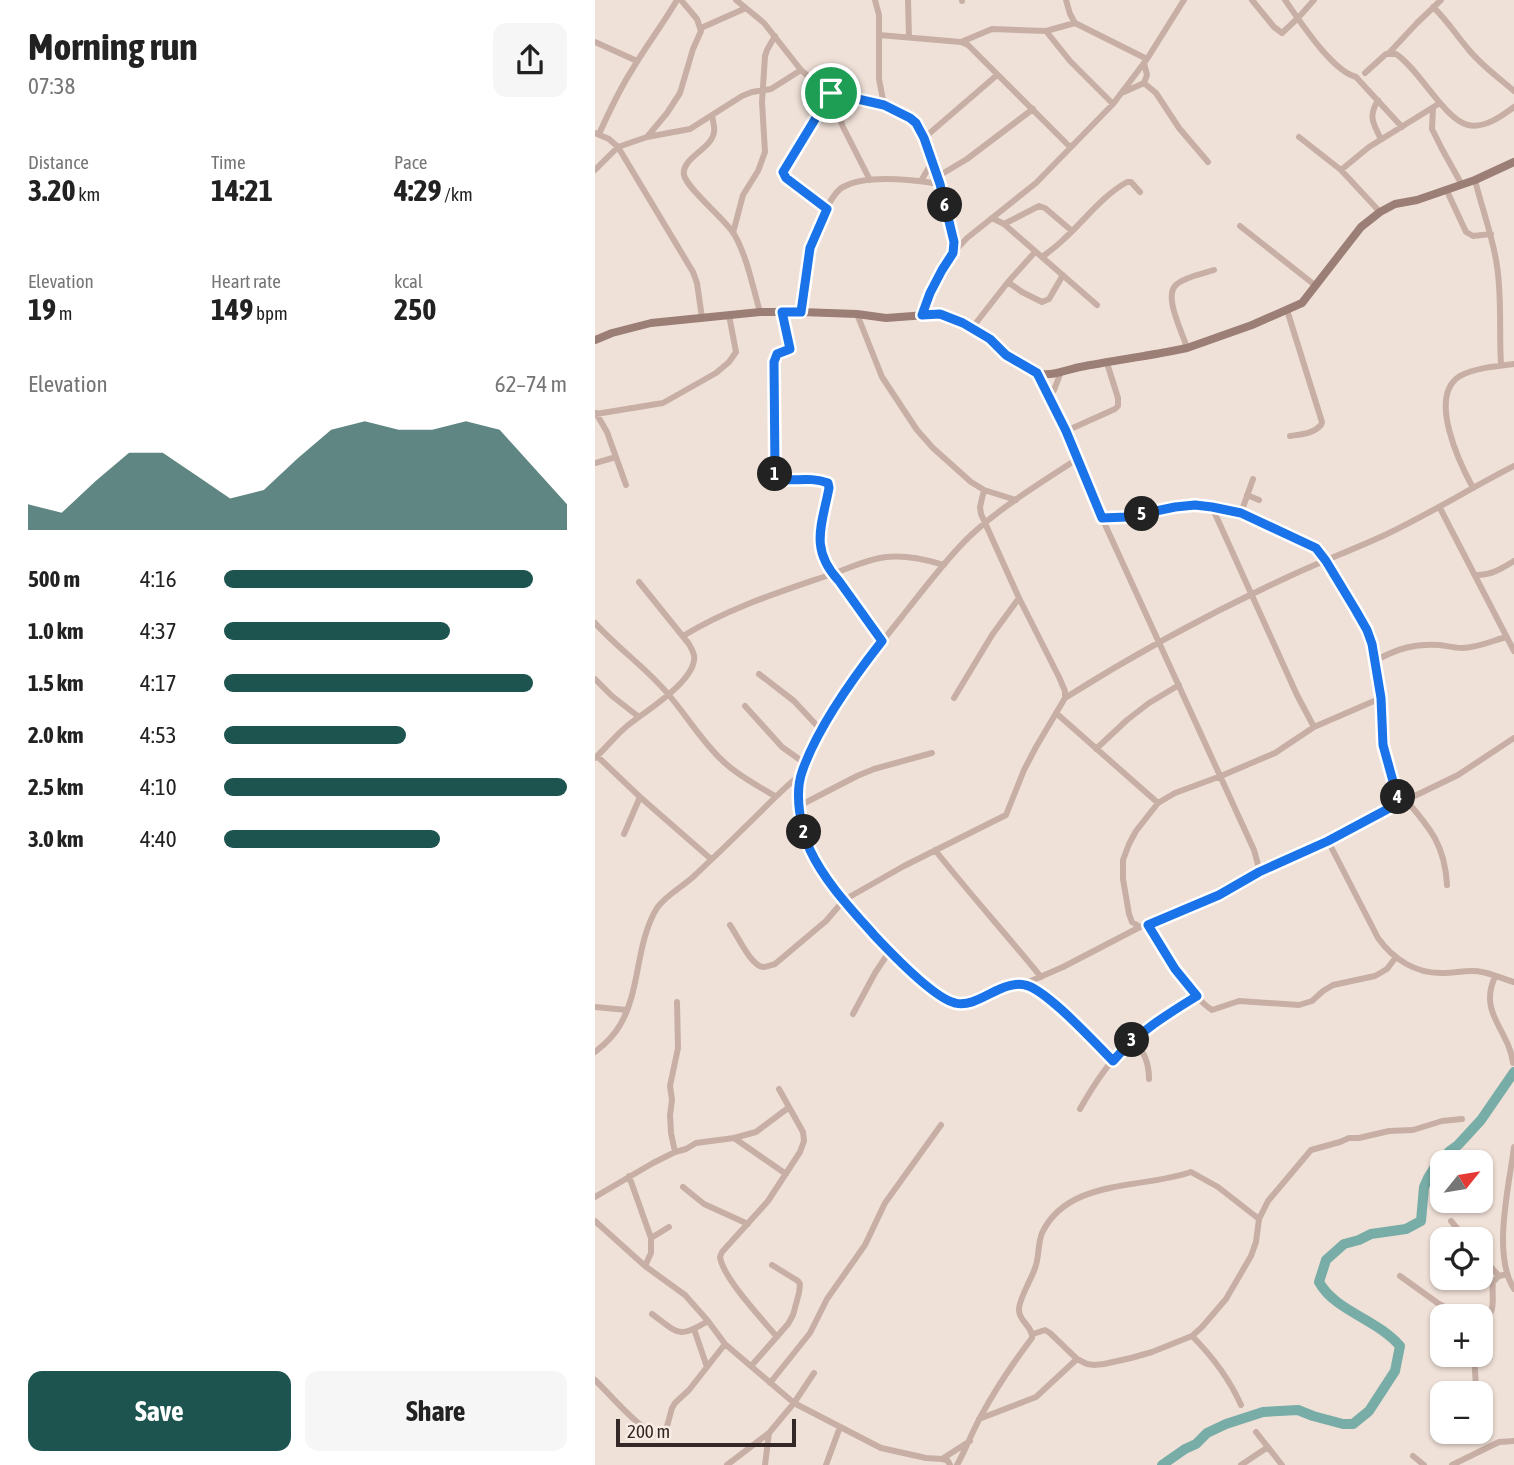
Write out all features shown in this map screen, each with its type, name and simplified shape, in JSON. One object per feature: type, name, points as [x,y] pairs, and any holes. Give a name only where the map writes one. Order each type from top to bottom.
[{"type":"street","points":[[647,137],[680,93],[701,28],[697,19],[679,0],[637,61],[597,134],[610,139],[618,147],[693,272],[702,318]]},
{"type":"street","points":[[736,0],[764,23],[801,70],[834,94],[884,105],[916,123],[924,138],[938,181],[953,234],[953,253]]},
{"type":"street","points":[[875,0],[879,15],[879,79],[884,105]]},
{"type":"street","points":[[908,0],[909,37]]},
{"type":"street","points":[[1066,0],[1075,23],[1146,61]]},
{"type":"street","points":[[922,315],[930,293],[953,253],[967,238],[1036,183],[1124,92],[1184,0]]},
{"type":"street","points":[[1252,0],[1282,33],[1314,0]]},
{"type":"street","points":[[1285,0],[1334,63],[1356,77],[1402,127]]},
{"type":"street","points":[[1365,73],[1389,53],[1441,0]]},
{"type":"street","points":[[1433,7],[1483,65],[1514,91]]},
{"type":"street","points":[[701,28],[746,8]]},
{"type":"street","points":[[961,42],[992,29],[1046,31],[1075,23]]},
{"type":"street","points":[[1046,31],[1070,61],[1113,104]]},
{"type":"street","points":[[879,35],[961,42],[976,52],[1070,147]]},
{"type":"street","points":[[733,233],[743,195],[758,171],[765,152],[762,91],[765,56],[775,36]]},
{"type":"street","points":[[595,42],[637,61]]},
{"type":"street","points":[[1389,53],[1401,58],[1440,103],[1462,122],[1469,125],[1490,122],[1514,107]]},
{"type":"street","points":[[1124,92],[1144,83],[1147,75],[1146,61]]},
{"type":"street","points":[[595,170],[618,147],[647,137],[690,129],[742,96],[778,85],[801,70]]},
{"type":"street","points":[[924,138],[997,75]]},
{"type":"street","points":[[1144,83],[1156,93],[1179,128],[1207,162]]},
{"type":"street","points":[[834,94],[843,127],[870,180]]},
{"type":"street","points":[[827,209],[783,173],[834,94]]},
{"type":"street","points":[[1378,100],[1371,118],[1381,139]]},
{"type":"street","points":[[1342,170],[1357,155],[1440,103]]},
{"type":"street","points":[[1433,108],[1432,129],[1462,185]]},
{"type":"street","points":[[801,312],[810,248],[827,209],[841,188],[851,183],[870,180],[938,181],[1033,109]]},
{"type":"street","points":[[712,116],[712,139],[685,167],[684,175],[733,233],[760,312]]},
{"type":"street","points":[[1299,137],[1342,170],[1380,212]]},
{"type":"street","points":[[921,181],[932,162]]},
{"type":"street","points":[[595,340],[651,323],[760,312],[857,314],[886,318],[940,314],[972,328],[990,339],[1006,355],[1037,373],[1049,375],[1187,348],[1287,310],[1302,303],[1361,227],[1380,212],[1395,204],[1447,191],[1514,162]]},
{"type":"street","points":[[1475,180],[1497,264],[1501,365]]},
{"type":"street","points":[[1042,257],[1127,181],[1140,192]]},
{"type":"street","points":[[1447,191],[1466,232],[1473,236],[1491,234]]},
{"type":"street","points":[[1004,224],[1039,206],[1072,231]]},
{"type":"street","points":[[992,218],[1004,224],[1097,305]]},
{"type":"street","points":[[1240,226],[1316,286]]},
{"type":"street","points":[[972,328],[1035,252]]},
{"type":"street","points":[[1187,348],[1170,296],[1178,283],[1214,270]]},
{"type":"street","points":[[1008,282],[1042,302],[1049,299],[1063,275]]},
{"type":"street","points":[[1287,310],[1322,422],[1317,429],[1308,433],[1290,436]]},
{"type":"street","points":[[782,312],[790,349],[777,354],[774,362],[775,476],[781,480],[802,479],[828,483],[819,536],[820,548],[833,574],[882,641]]},
{"type":"street","points":[[857,314],[882,377],[933,449],[971,482],[985,490],[1016,500]]},
{"type":"street","points":[[626,485],[607,432],[596,413],[663,403],[716,373],[736,352],[729,315]]},
{"type":"street","points":[[1066,431],[1118,406],[1107,363]]},
{"type":"street","points":[[1472,488],[1450,438],[1448,391],[1461,376],[1514,364]]},
{"type":"street","points":[[1049,398],[1061,372]]},
{"type":"street","points":[[1037,373],[1066,431],[1102,518],[1254,850],[1259,872]]},
{"type":"street","points":[[595,463],[616,457]]},
{"type":"street","points":[[1077,459],[985,523],[944,565],[869,658],[821,730],[801,774],[799,806],[803,830],[826,878],[889,952],[953,1003],[964,1004],[1012,985],[1024,984],[1144,926],[1219,895],[1259,872],[1328,841],[1458,775],[1514,738]]},
{"type":"street","points":[[730,925],[758,966],[765,968],[775,964],[826,921],[844,901],[904,866],[1006,815],[1024,771],[1065,698],[1193,623],[1440,508],[1514,466]]},
{"type":"street","points":[[1241,513],[1253,479]]},
{"type":"street","points":[[985,490],[980,507],[985,523],[1059,677],[1065,698]]},
{"type":"street","points":[[1247,495],[1259,500]]},
{"type":"street","points":[[1102,518],[1127,517],[1175,507],[1212,507],[1241,513],[1309,544],[1320,552],[1367,630],[1381,698],[1383,745],[1403,802],[1430,829],[1438,843],[1445,862],[1447,885]]},
{"type":"street","points":[[1212,507],[1314,727]]},
{"type":"street","points":[[1440,508],[1514,651]]},
{"type":"street","points":[[683,636],[738,607],[870,560],[895,556],[924,559],[944,565]]},
{"type":"street","points":[[1475,575],[1492,573],[1514,562]]},
{"type":"street","points":[[639,582],[683,636],[692,649],[694,660],[683,681],[669,695],[614,738],[596,757],[711,859]]},
{"type":"street","points":[[954,698],[992,635],[1019,598]]},
{"type":"street","points":[[595,623],[669,695],[725,764],[775,796]]},
{"type":"street","points":[[1375,661],[1409,646],[1472,647],[1506,636]]},
{"type":"street","points":[[759,674],[794,701],[821,730]]},
{"type":"street","points":[[595,679],[639,717]]},
{"type":"street","points":[[1096,748],[1149,703],[1179,685]]},
{"type":"street","points":[[1381,698],[1314,727],[1275,752],[1175,793],[1158,803],[1129,844],[1123,860],[1123,879],[1132,922],[1144,926],[1175,969],[1212,1010],[1239,1002],[1299,1006],[1312,1001],[1333,985],[1375,976],[1387,969],[1396,957]]},
{"type":"street","points":[[744,706],[782,747],[806,764]]},
{"type":"street","points":[[1056,713],[1158,803]]},
{"type":"street","points":[[799,806],[874,769],[932,753]]},
{"type":"street","points":[[595,1052],[621,1025],[635,983],[647,930],[657,907],[801,774]]},
{"type":"street","points":[[624,834],[640,797]]},
{"type":"street","points":[[1328,841],[1378,938],[1386,949],[1406,965],[1424,972],[1441,974],[1481,971],[1514,982]]},
{"type":"street","points":[[935,850],[1041,977]]},
{"type":"street","points":[[853,1014],[889,952]]},
{"type":"street","points":[[1495,977],[1491,986],[1490,1007],[1511,1051],[1513,1063]]},
{"type":"street","points":[[1024,984],[1037,990],[1113,1061]]},
{"type":"street","points":[[1080,1109],[1113,1061],[1133,1039],[1197,996]]},
{"type":"street","points":[[675,1152],[671,1133],[670,1086],[678,1048],[677,1002]]},
{"type":"street","points":[[595,1007],[627,1010]]},
{"type":"street","points":[[1133,1039],[1145,1053],[1149,1079]]},
{"type":"street","points":[[595,1040],[603,1046]]},
{"type":"street","points":[[777,1337],[731,1280],[720,1260],[722,1252],[768,1201],[800,1152],[804,1141],[803,1132],[779,1089]]},
{"type":"street","points":[[595,1197],[629,1176],[696,1143],[756,1132],[788,1108]]},
{"type":"street","points":[[1033,1334],[1045,1330],[1077,1359],[1087,1364],[1104,1364],[1152,1352],[1192,1336],[1226,1299],[1245,1268],[1256,1242],[1259,1219],[1272,1195],[1311,1150],[1349,1138],[1462,1119]]},
{"type":"street","points":[[770,1383],[810,1333],[827,1299],[865,1245],[885,1203],[941,1125]]},
{"type":"street","points":[[734,1138],[786,1174]]},
{"type":"street","points":[[1514,1147],[1503,1226],[1506,1271],[1514,1289]]},
{"type":"street","points":[[1033,1334],[1021,1319],[1019,1307],[1037,1263],[1040,1237],[1053,1217],[1075,1200],[1111,1188],[1191,1172],[1218,1187],[1259,1219]]},
{"type":"street","points":[[629,1176],[651,1238],[651,1253],[645,1266]]},
{"type":"street","points":[[683,1187],[704,1204],[748,1224]]},
{"type":"street","points":[[595,1221],[645,1266],[685,1296],[725,1344],[794,1403],[881,1448],[942,1459],[950,1465]]},
{"type":"street","points":[[1451,1221],[1456,1227]]},
{"type":"street","points":[[651,1238],[669,1227]]},
{"type":"street","points":[[1493,1304],[1493,1282],[1514,1263]]},
{"type":"street","points":[[752,1365],[788,1324],[793,1315],[800,1283],[772,1265]]},
{"type":"street","points":[[1493,1269],[1499,1276]]},
{"type":"street","points":[[1400,1276],[1440,1304]]},
{"type":"street","points":[[652,1314],[675,1332],[684,1333],[708,1321]]},
{"type":"street","points":[[694,1329],[707,1367]]},
{"type":"street","points":[[957,1465],[1002,1378],[1033,1334]]},
{"type":"street","points":[[1192,1336],[1221,1368],[1241,1405]]},
{"type":"street","points":[[595,1380],[642,1426],[652,1434],[661,1436],[666,1430],[675,1403],[689,1390],[725,1344]]},
{"type":"street","points":[[979,1419],[1036,1397],[1077,1359]]},
{"type":"street","points":[[727,1465],[769,1433],[814,1373]]},
{"type":"street","points":[[826,1465],[840,1427]]},
{"type":"street","points":[[1256,1432],[1282,1465]]},
{"type":"street","points":[[765,1465],[769,1433]]},
{"type":"street","points":[[942,1459],[970,1441]]},
{"type":"street","points":[[1452,1465],[1499,1442],[1514,1441]]},
{"type":"street","points":[[1241,1465],[1268,1447]]},
{"type":"street","points":[[1413,1456],[1424,1465]]},
{"type":"waterway","points":[[1162,1465],[1196,1444],[1207,1433],[1263,1412],[1298,1410],[1343,1424],[1353,1424],[1369,1411],[1395,1371],[1400,1346],[1326,1292],[1319,1282],[1326,1260],[1344,1244],[1371,1234],[1406,1229],[1421,1221],[1424,1187],[1428,1178],[1438,1162],[1481,1120],[1514,1072]]},
{"type":"route","points":[[831,93],[884,105],[916,123],[940,184],[954,242],[953,253],[924,305],[922,315],[940,314],[963,323],[990,339],[1006,355],[1037,373],[1066,431],[1102,518],[1127,517],[1195,505],[1241,513],[1292,536],[1320,552],[1367,630],[1372,644],[1381,698],[1383,745],[1399,803],[1328,841],[1259,872],[1219,895],[1148,925],[1175,969],[1197,996],[1152,1024],[1133,1039],[1113,1061],[1037,990],[1024,984],[1012,985],[964,1004],[953,1003],[939,994],[889,952],[844,901],[826,878],[803,830],[799,806],[801,774],[821,730],[882,641],[833,574],[820,548],[819,536],[828,483],[818,480],[781,480],[775,476],[774,362],[777,354],[790,349],[782,312],[801,312],[810,248],[827,209],[786,178],[783,172],[831,93]]}]
